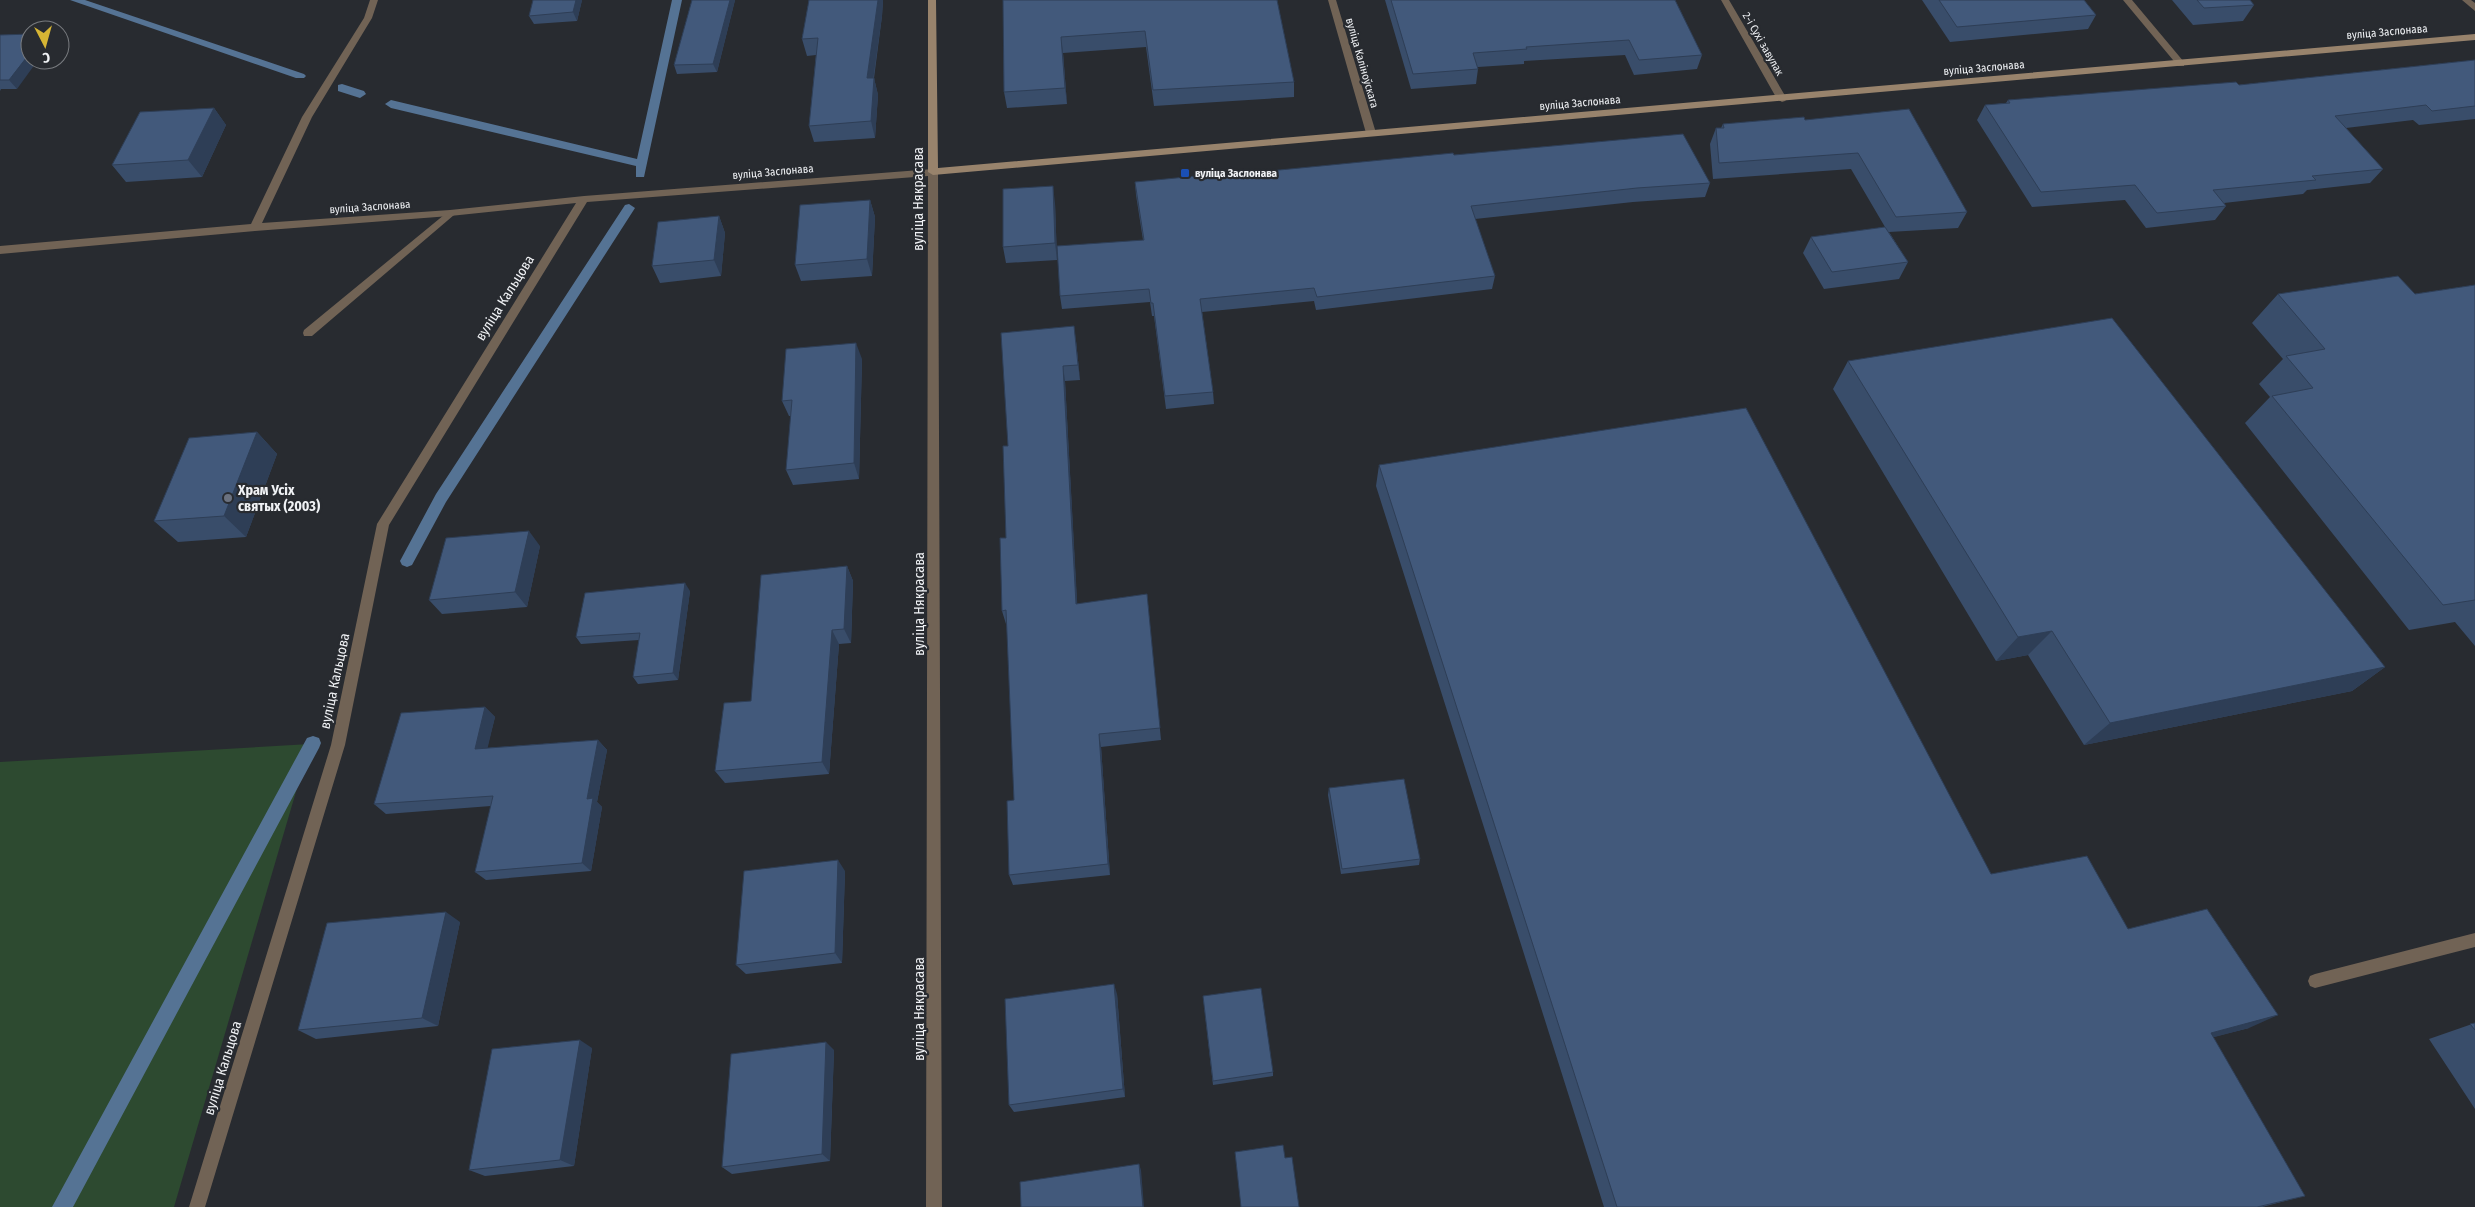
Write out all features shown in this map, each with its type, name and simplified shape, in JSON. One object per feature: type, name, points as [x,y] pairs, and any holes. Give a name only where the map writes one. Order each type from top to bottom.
[{"type":"street","points":[[255,227],[307,117],[368,18],[374,0]]},
{"type":"street","name":"вуліца Някрасава","points":[[932,0],[934,1207]]},
{"type":"street","name":"вуліца Каліноўскага","points":[[1332,0],[1370,133]]},
{"type":"street","name":"2-і Сухі завулак","points":[[1725,0],[1782,99]]},
{"type":"street","points":[[2126,0],[2181,64]]},
{"type":"street","points":[[2466,0],[2475,8]]},
{"type":"street","name":"вуліца Заслонава","points":[[0,250],[255,227],[450,213],[584,199],[933,172],[1782,99],[2475,37]]},
{"type":"street","name":"вуліца Кальцова","points":[[197,1207],[338,745],[383,524],[584,199]]},
{"type":"street","points":[[308,332],[450,213]]},
{"type":"street","points":[[2315,981],[2475,940]]},
{"type":"green space","points":[[310,744],[174,1207],[0,1207],[0,762]]},
{"type":"building","points":[[533,0],[576,0],[573,12],[529,16]]},
{"type":"building","points":[[692,0],[730,0],[713,64],[674,65]]},
{"type":"building","points":[[809,0],[878,0],[867,78],[874,78],[871,121],[809,126],[818,38],[802,39]]},
{"type":"building","points":[[1003,0],[1277,0],[1294,82],[1153,90],[1145,31],[1061,37],[1065,88],[1004,92]]},
{"type":"building","points":[[1391,0],[1675,0],[1702,55],[1639,60],[1629,40],[1526,47],[1527,49],[1473,53],[1478,69],[1413,74]]},
{"type":"building","points":[[1939,0],[2084,0],[2096,15],[1957,27]]},
{"type":"building","points":[[2197,0],[2250,0],[2254,5],[2204,8]]},
{"type":"building","points":[[20,34],[20,66],[9,80],[0,80],[0,35]]},
{"type":"building","points":[[2475,60],[2475,106],[2432,111],[2426,105],[2335,116],[2383,169],[2312,176],[2316,180],[2213,190],[2226,206],[2157,213],[2135,185],[2041,192],[1985,105],[2010,103],[2008,100],[2236,82],[2239,85]]},
{"type":"building","points":[[214,108],[188,160],[112,165],[140,112]]},
{"type":"building","points":[[1909,109],[1967,212],[1896,217],[1858,153],[1719,163],[1716,128],[1724,128],[1723,124],[1804,117],[1805,120]]},
{"type":"building","points":[[1683,134],[1710,183],[1637,188],[1471,206],[1495,276],[1317,297],[1314,288],[1200,299],[1213,392],[1165,396],[1153,303],[1151,303],[1149,289],[1060,296],[1057,246],[1144,240],[1135,182]]},
{"type":"building","points":[[1053,186],[1055,243],[1003,247],[1003,189]]},
{"type":"building","points":[[870,200],[867,259],[795,265],[800,205]]},
{"type":"building","points":[[719,216],[714,260],[652,266],[658,222]]},
{"type":"building","points":[[1885,227],[1908,262],[1832,272],[1811,237]]},
{"type":"building","points":[[2398,276],[2415,294],[2475,285],[2475,600],[2443,605],[2272,396],[2313,388],[2286,356],[2325,349],[2278,294]]},
{"type":"building","points":[[2112,318],[2385,667],[2110,723],[2052,631],[2018,637],[1848,361]]},
{"type":"building","points":[[1074,326],[1078,365],[1063,366],[1076,604],[1147,594],[1160,728],[1099,734],[1108,864],[1009,875],[1007,801],[1014,800],[1006,610],[1002,611],[1000,538],[1006,538],[1003,446],[1008,446],[1001,333]]},
{"type":"building","points":[[856,343],[854,463],[786,470],[792,400],[782,401],[786,349]]},
{"type":"building","points":[[1746,408],[1991,874],[2087,856],[2128,929],[2207,909],[2278,1015],[2211,1033],[2305,1196],[2257,1207],[1617,1207],[1379,465]]},
{"type":"building","points":[[257,432],[224,516],[154,521],[189,438]]},
{"type":"building","points":[[529,531],[515,592],[429,600],[446,538]]},
{"type":"building","points":[[847,566],[844,629],[832,630],[822,762],[715,771],[724,703],[751,701],[761,575]]},
{"type":"building","points":[[685,583],[673,673],[633,677],[640,633],[576,637],[585,593]]},
{"type":"building","points":[[485,707],[475,749],[598,740],[587,799],[593,798],[582,863],[475,872],[493,796],[374,804],[401,713]]},
{"type":"building","points":[[1404,779],[1420,859],[1342,869],[1329,788]]},
{"type":"building","points":[[838,860],[835,953],[736,965],[744,871]]},
{"type":"building","points":[[446,912],[422,1018],[298,1030],[327,923]]},
{"type":"building","points":[[1114,984],[1123,1089],[1009,1105],[1005,999]]},
{"type":"building","points":[[1261,988],[1273,1072],[1213,1081],[1203,996]]},
{"type":"building","points":[[2475,1023],[2475,1030],[2470,1024]]},
{"type":"building","points":[[580,1040],[560,1160],[469,1170],[492,1049]]},
{"type":"building","points":[[826,1042],[822,1154],[722,1167],[731,1054]]},
{"type":"building","points":[[1283,1145],[1285,1158],[1292,1157],[1299,1207],[1241,1207],[1235,1152]]},
{"type":"building","points":[[1139,1164],[1143,1207],[1021,1207],[1020,1182]]},
{"type":"waterway","points":[[75,0],[300,76]]},
{"type":"waterway","points":[[640,174],[677,0]]},
{"type":"waterway","points":[[342,88],[360,94]]},
{"type":"waterway","points":[[391,104],[642,164]]},
{"type":"waterway","points":[[407,561],[441,498],[629,208]]},
{"type":"waterway","points":[[62,1207],[313,743]]},
{"type":"place","name":"вуліца Заслонава","points":[[1185,173]]},
{"type":"place","name":"Храм Усіх святых (2003)","points":[[228,498]]}]
